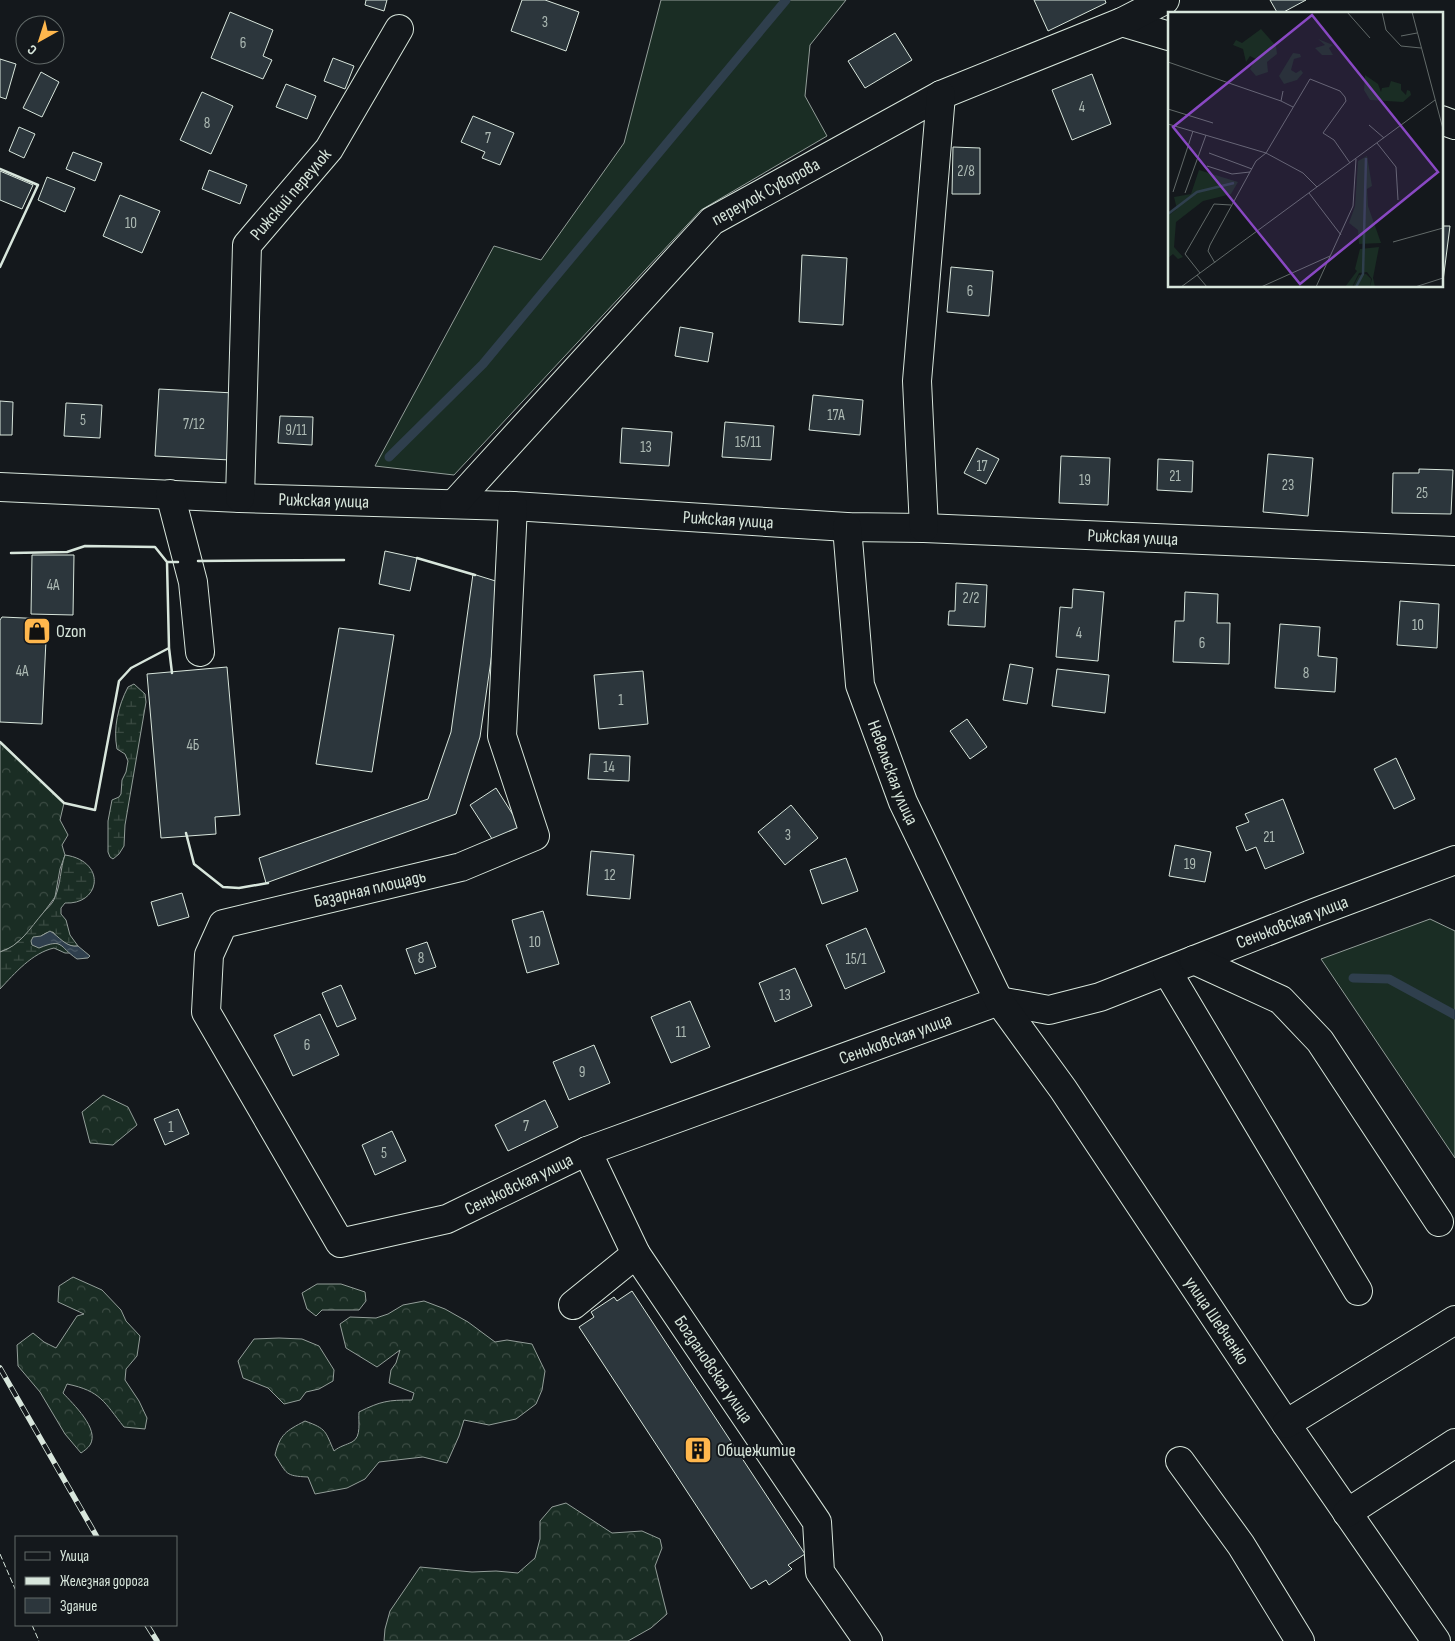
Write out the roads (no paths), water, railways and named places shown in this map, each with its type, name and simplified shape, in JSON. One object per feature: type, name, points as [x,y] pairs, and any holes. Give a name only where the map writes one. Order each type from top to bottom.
[{"type":"street","name":"переулок Суворова","points":[[454,504],[712,221],[941,94],[1122,22],[1165,0]]},
{"type":"street","points":[[1122,22],[1168,36]]},
{"type":"street","name":"Рижский переулок","points":[[240,498],[247,245],[328,149],[399,28]]},
{"type":"street","points":[[924,528],[917,381],[941,94]]},
{"type":"street","points":[[1442,120],[1455,125]]},
{"type":"street","name":"Рижская улица","points":[[0,487],[240,498],[513,506],[846,527],[924,528],[1455,551]]},
{"type":"street","points":[[170,494],[193,582],[200,652]]},
{"type":"street","name":"Базарная площадь","points":[[340,1243],[206,1012],[209,955],[223,924],[461,867],[535,836],[502,736],[513,506]]},
{"type":"street","name":"Невельская улица","points":[[846,527],[860,685],[903,802],[999,1001]]},
{"type":"street","name":"Сеньковская улица","points":[[340,1243],[447,1219],[587,1151],[999,1001],[1049,1010],[1100,997],[1455,860]]},
{"type":"street","points":[[1194,960],[1281,1000],[1320,1041],[1439,1222]]},
{"type":"street","points":[[1167,971],[1358,1291]]},
{"type":"street","name":"улица Шевченко","points":[[999,1001],[1063,1089],[1286,1424],[1436,1641]]},
{"type":"street","name":"Богдановская улица","points":[[587,1151],[636,1254],[817,1522],[820,1572],[868,1641]]},
{"type":"street","points":[[573,1306],[636,1254]]},
{"type":"street","points":[[1286,1424],[1455,1320]]},
{"type":"street","points":[[1347,1513],[1455,1443]]},
{"type":"street","points":[[1180,1461],[1241,1545],[1300,1641]]},
{"type":"water","points":[[50,931],[66,943],[78,946],[90,956],[77,959],[57,944],[39,948],[32,945],[33,937],[41,936]]},
{"type":"waterway","points":[[389,457],[483,364],[786,0]]},
{"type":"waterway","points":[[1353,978],[1389,979],[1455,1015]]},
{"type":"railway","points":[[0,1368],[96,1536]]},
{"type":"railway","points":[[148,1626],[157,1641]]},
{"type":"place","name":"Ozon","points":[[37,631]]},
{"type":"place","name":"Общежитие","points":[[698,1450]]}]
